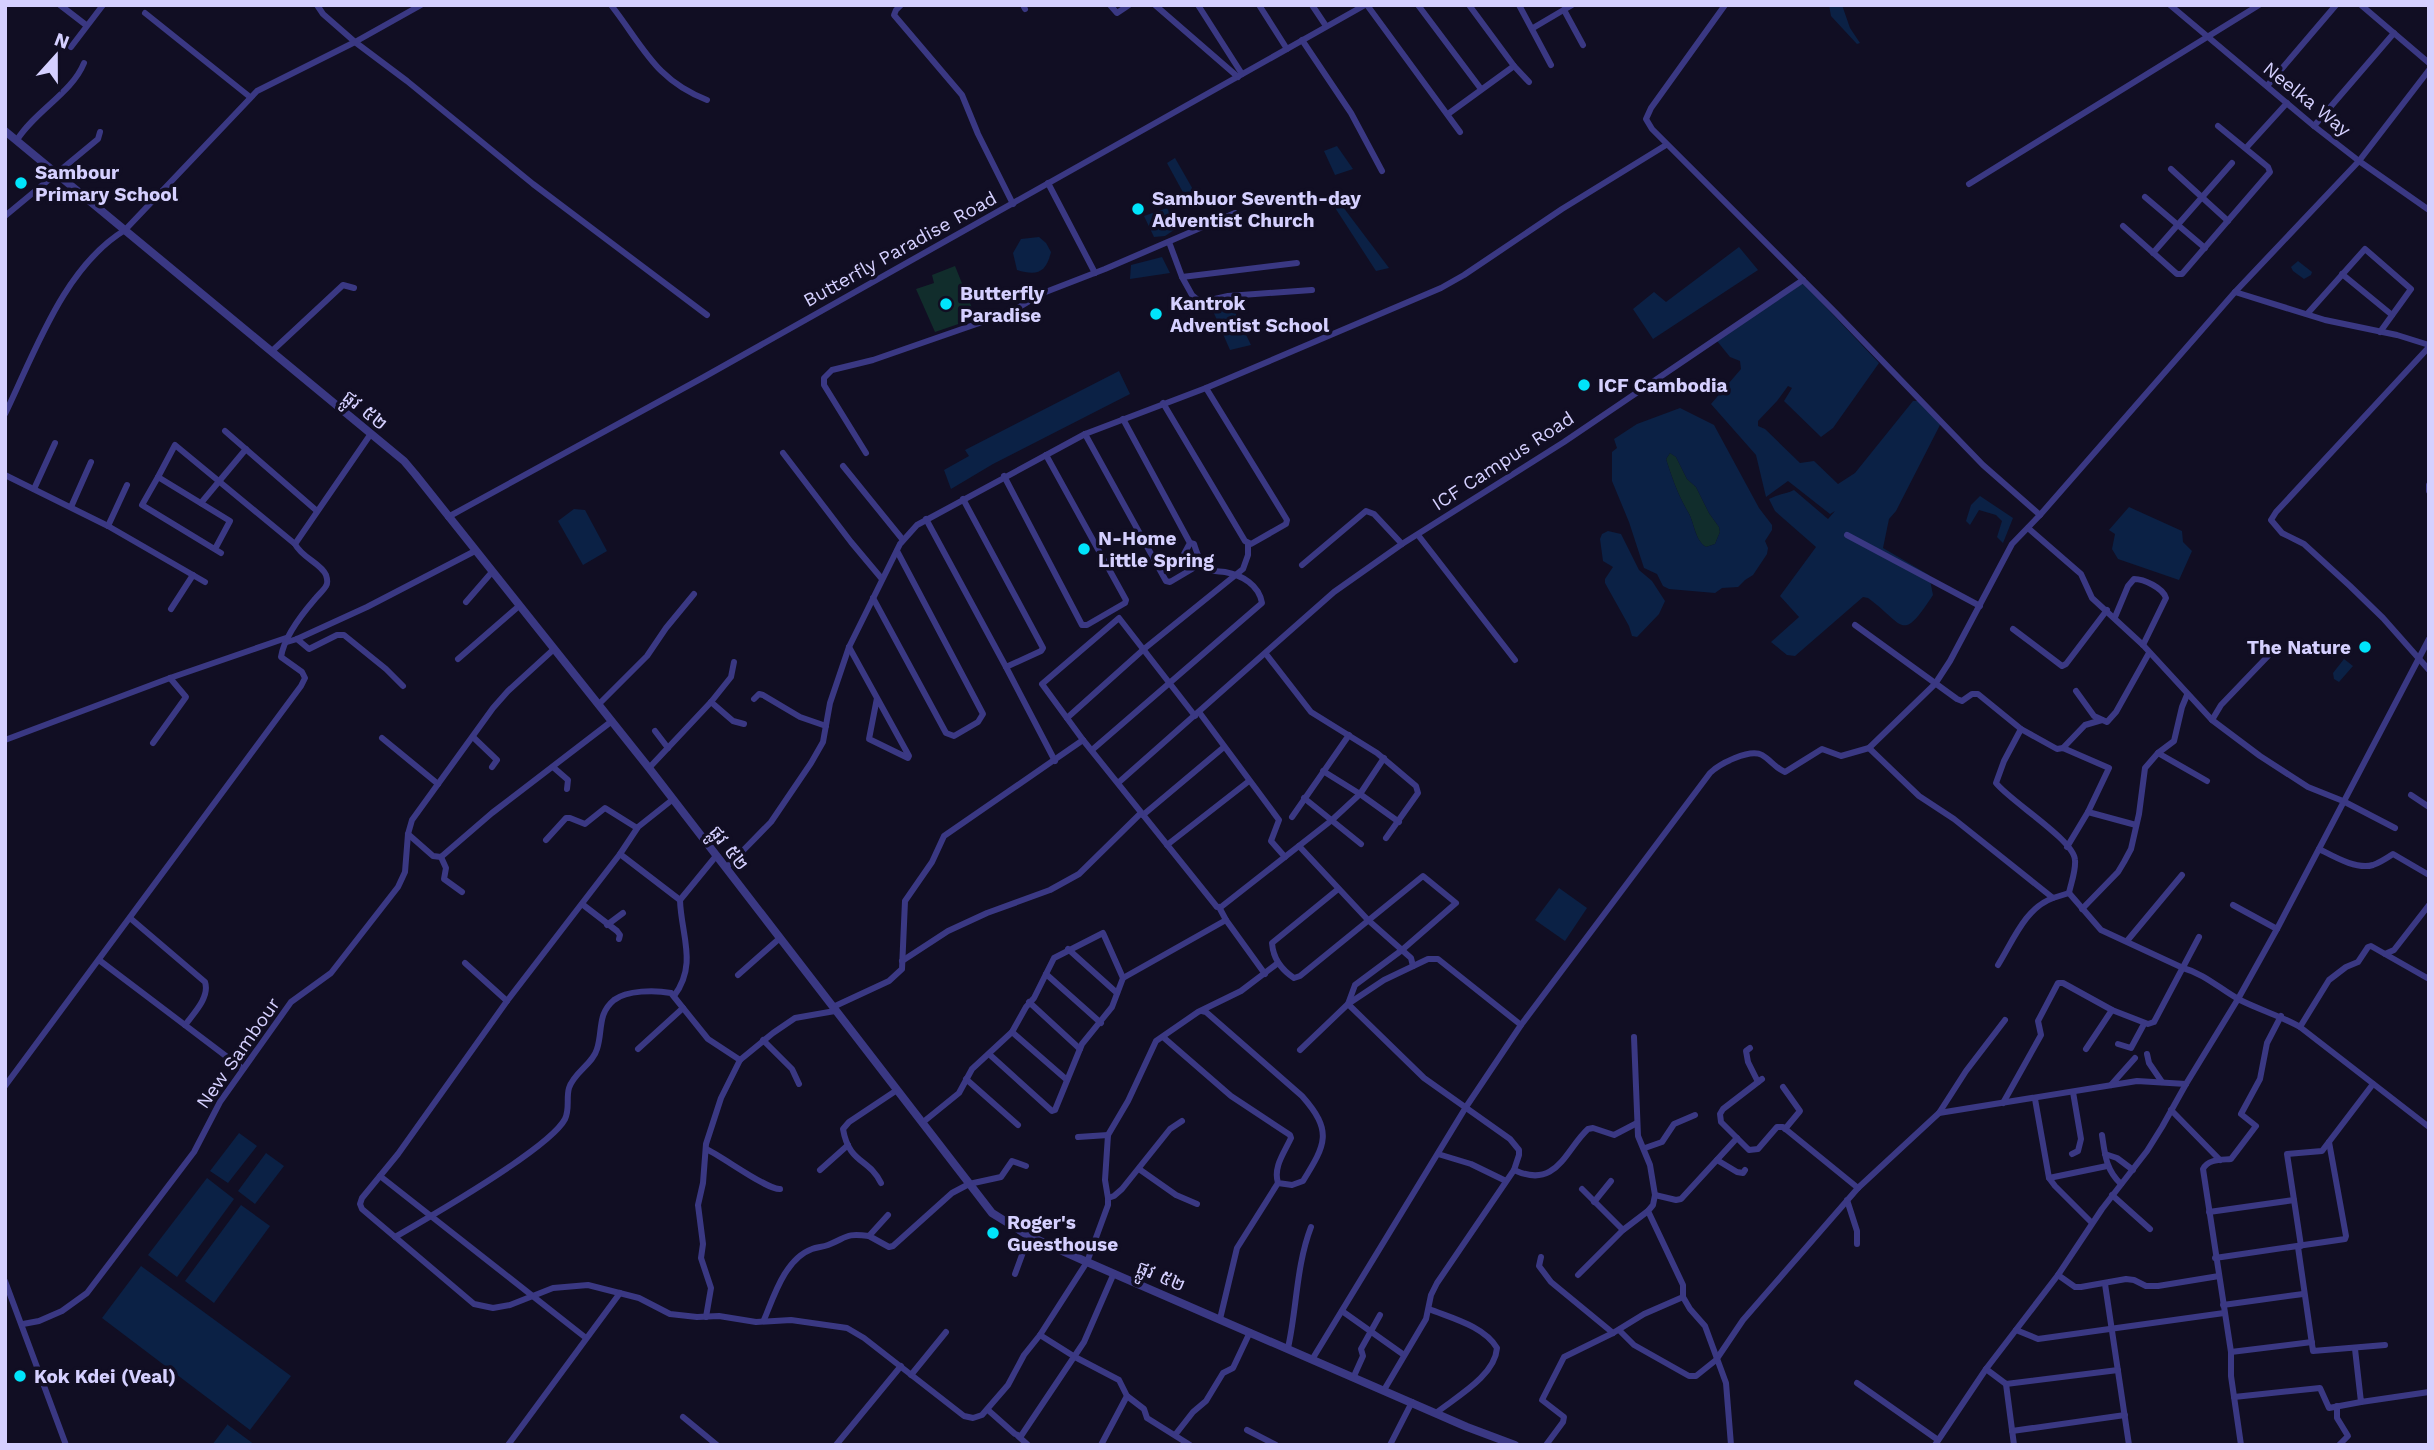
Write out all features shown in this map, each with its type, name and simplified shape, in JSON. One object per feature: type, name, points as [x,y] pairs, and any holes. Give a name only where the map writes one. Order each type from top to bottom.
[{"type":"street","points":[[60,5],[86,25]]},
{"type":"street","points":[[71,47],[103,5]]},
{"type":"street","points":[[311,5],[533,184],[707,315]]},
{"type":"street","points":[[317,5],[323,14]]},
{"type":"street","points":[[5,414],[53,315],[75,278],[110,239],[125,230],[211,142],[250,97],[421,5]]},
{"type":"street","points":[[611,5],[659,72],[683,90],[707,100]]},
{"type":"street","points":[[901,5],[894,15],[962,95],[1013,204]]},
{"type":"street","points":[[1110,5],[1117,13],[1129,5]]},
{"type":"street","points":[[1155,5],[1240,75]]},
{"type":"street","points":[[1198,5],[1240,75]]},
{"type":"street","points":[[1259,5],[1287,48]]},
{"type":"street","points":[[1312,5],[1326,26]]},
{"type":"street","points":[[1366,5],[1460,132]]},
{"type":"street","name":"Butterfly Paradise Road","points":[[448,517],[692,384],[1366,5]]},
{"type":"street","points":[[1418,5],[1481,89]]},
{"type":"street","points":[[1469,5],[1529,82]]},
{"type":"street","points":[[1519,5],[1551,65]]},
{"type":"street","points":[[1533,28],[1572,5]]},
{"type":"street","points":[[1725,5],[1646,119],[1666,145],[1803,280],[1983,465],[2040,515]]},
{"type":"street","name":"Neelka Way","points":[[2170,5],[2314,127],[2429,209]]},
{"type":"street","points":[[1969,184],[2259,5]]},
{"type":"street","points":[[2267,86],[2336,5]]},
{"type":"street","points":[[2361,5],[2429,63]]},
{"type":"street","points":[[1564,10],[1583,45]]},
{"type":"street","points":[[145,13],[250,97]]},
{"type":"street","points":[[2314,127],[2394,33]]},
{"type":"street","points":[[1302,40],[1351,113],[1382,171]]},
{"type":"street","points":[[17,140],[37,114],[69,86],[84,63]]},
{"type":"street","points":[[1448,114],[1514,66]]},
{"type":"street","points":[[1312,1359],[1466,1107],[1521,1025],[1716,768],[1753,752],[1760,753],[1785,772],[1822,749],[1841,756],[1869,748],[1935,684],[2012,544],[2235,292],[2359,161],[2429,70]]},
{"type":"street","points":[[2246,148],[2287,103]]},
{"type":"street","points":[[2123,226],[2180,275],[2270,172],[2268,167],[2218,126]]},
{"type":"street","name":"ផ្លូវ ៥២","points":[[5,131],[404,461],[649,768],[992,1213],[1029,1236],[1087,1262],[1515,1445]]},
{"type":"street","points":[[5,216],[97,139],[100,132]]},
{"type":"street","points":[[726,869],[771,822],[799,783],[823,741],[830,703],[849,647],[903,540],[917,525],[1085,434],[1206,388],[1441,288],[1666,145]]},
{"type":"street","points":[[2153,253],[2231,163]]},
{"type":"street","points":[[2171,169],[2228,221]]},
{"type":"street","points":[[1048,183],[1095,273]]},
{"type":"street","points":[[2145,197],[2205,248]]},
{"type":"street","points":[[866,453],[824,385],[824,378],[832,370],[873,360],[1010,312],[1043,293],[1235,213]]},
{"type":"street","points":[[1169,242],[1182,277],[1198,300],[1312,290]]},
{"type":"street","points":[[2308,313],[2362,250],[2368,250],[2412,289],[2380,332]]},
{"type":"street","points":[[1182,277],[1297,262]]},
{"type":"street","points":[[2342,274],[2392,315]]},
{"type":"street","name":"ICF Campus Road","points":[[1118,783],[1334,592],[1402,544],[1564,442],[1803,280]]},
{"type":"street","points":[[271,352],[344,285],[354,288]]},
{"type":"street","points":[[2235,292],[2344,325],[2429,346],[2271,520],[2282,533],[2304,544],[2350,586],[2383,618],[2429,670]]},
{"type":"street","points":[[1206,388],[1287,520],[1286,524],[1248,544]]},
{"type":"street","points":[[1067,718],[1144,649],[1236,574],[1245,564],[1249,551],[1248,544],[1163,404]]},
{"type":"street","points":[[1091,750],[1260,606],[1262,600],[1252,584],[1236,574],[1209,569],[1199,559],[1194,544],[1190,543],[1124,419]]},
{"type":"street","points":[[225,431],[317,511]]},
{"type":"street","points":[[1085,434],[1167,582],[1192,569],[1184,554],[1190,543]]},
{"type":"street","points":[[295,544],[370,435]]},
{"type":"street","points":[[34,489],[55,443]]},
{"type":"street","points":[[5,1086],[305,678],[302,672],[281,657],[287,640],[327,585],[323,570],[175,445],[142,505],[218,551],[230,521],[158,477]]},
{"type":"street","points":[[201,503],[246,449]]},
{"type":"street","points":[[783,453],[850,542],[882,579]]},
{"type":"street","points":[[1004,476],[1082,625],[1087,625],[1126,600],[1046,455]]},
{"type":"street","points":[[71,508],[92,462]]},
{"type":"street","points":[[843,466],[903,540]]},
{"type":"street","points":[[5,475],[108,526],[205,582]]},
{"type":"street","points":[[108,526],[127,485]]},
{"type":"street","points":[[2429,485],[2429,491]]},
{"type":"street","points":[[963,499],[1043,648],[1006,667]]},
{"type":"street","points":[[1302,565],[1366,511],[1374,513],[1402,544]]},
{"type":"street","points":[[926,519],[1055,761]]},
{"type":"street","points":[[2028,528],[2081,574],[2088,593],[2143,645],[2213,720],[2260,756],[2308,787],[2343,801],[2395,828]]},
{"type":"street","points":[[1418,534],[1515,660]]},
{"type":"street","points":[[1847,535],[1979,606]]},
{"type":"street","points":[[5,740],[170,678],[297,639],[379,601],[475,551]]},
{"type":"street","points":[[873,598],[946,733],[954,736],[978,722],[983,714],[897,551]]},
{"type":"street","points":[[466,602],[492,572]]},
{"type":"street","points":[[171,609],[193,575]]},
{"type":"street","points":[[2115,617],[2128,586],[2134,579],[2140,579],[2164,592],[2166,598],[2143,645]]},
{"type":"street","points":[[598,705],[648,656],[666,628],[694,594]]},
{"type":"street","points":[[458,659],[519,606]]},
{"type":"street","points":[[2013,629],[2062,666],[2108,610]]},
{"type":"street","points":[[1265,974],[1219,907],[1213,904],[1043,687],[1044,681],[1119,618],[1224,747],[1279,820],[1271,841],[1285,857]]},
{"type":"street","points":[[1855,625],[1962,701],[1972,694],[1978,694],[2021,729],[2057,748],[2063,748],[2109,768],[2067,847]]},
{"type":"street","points":[[297,639],[309,649],[337,635],[344,635],[403,686]]},
{"type":"street","points":[[1857,1383],[1936,1443],[1986,1369],[2147,1151],[2277,929],[2429,639]]},
{"type":"street","points":[[849,647],[909,756],[908,758],[869,739],[877,698]]},
{"type":"street","name":"New Sambour","points":[[23,1324],[39,1321],[62,1311],[87,1293],[194,1152],[220,1102],[291,1002],[331,973],[398,887],[405,872],[412,820],[493,708],[554,649]]},
{"type":"street","points":[[2076,691],[2094,716],[2107,722],[2116,712],[2149,653]]},
{"type":"street","points":[[1266,654],[1311,712],[1384,758],[1418,789],[1418,793],[1386,838]]},
{"type":"street","points":[[2213,720],[2221,705],[2268,656]]},
{"type":"street","points":[[649,768],[711,702],[731,677],[734,663]]},
{"type":"street","points":[[153,743],[186,697],[170,678]]},
{"type":"street","points":[[754,699],[759,694],[763,695],[800,717],[826,726]]},
{"type":"street","points":[[2082,909],[2122,867],[2131,849],[2145,768],[2176,738],[2179,715],[2187,695]]},
{"type":"street","points":[[711,702],[733,721],[744,724]]},
{"type":"street","points":[[2063,748],[2085,725],[2102,720]]},
{"type":"street","points":[[408,834],[433,856],[441,857],[492,813],[612,721]]},
{"type":"street","points":[[2021,729],[1996,783],[2067,847],[2075,859],[2069,893],[2101,930],[2197,972],[2238,999],[2281,1016],[2300,1027],[2426,1125],[2429,1116]]},
{"type":"street","points":[[655,731],[668,748]]},
{"type":"street","points":[[1292,817],[1349,735]]},
{"type":"street","points":[[473,737],[497,760],[492,767]]},
{"type":"street","points":[[382,738],[438,784]]},
{"type":"street","points":[[706,1317],[711,1288],[701,1258],[703,1244],[698,1205],[706,1149],[721,1098],[740,1060],[795,1018],[834,1009],[889,981],[902,968],[905,901],[932,862],[944,836],[1083,740]]},
{"type":"street","points":[[902,961],[948,931],[1049,890],[1079,874],[1142,814],[1224,747]]},
{"type":"street","points":[[1869,748],[1919,796],[1954,819],[2053,898]]},
{"type":"street","points":[[2158,753],[2207,781]]},
{"type":"street","points":[[1219,907],[1332,820],[1360,794],[1384,758]]},
{"type":"street","points":[[553,767],[568,780],[567,789]]},
{"type":"street","points":[[1323,771],[1399,822]]},
{"type":"street","points":[[1167,845],[1249,782]]},
{"type":"street","points":[[2411,795],[2429,807]]},
{"type":"street","points":[[1304,798],[1361,844]]},
{"type":"street","points":[[672,800],[637,828],[360,1204],[362,1209],[482,1308],[493,1308],[533,1297],[553,1288],[588,1285],[639,1298],[670,1314],[706,1317],[719,1315],[756,1322],[791,1320],[847,1328],[968,1418],[978,1417],[988,1410],[1007,1385],[1024,1355],[1087,1262],[1108,1205],[1105,1180],[1108,1135],[1128,1101],[1156,1041],[1202,1011],[1229,998],[1278,963]]},
{"type":"street","points":[[546,840],[566,818],[585,824],[605,807],[637,828]]},
{"type":"street","points":[[2088,811],[2136,825]]},
{"type":"street","points":[[1299,846],[1368,920],[1411,958],[1413,966]]},
{"type":"street","points":[[2319,849],[2339,859],[2371,866],[2393,855],[2429,875]]},
{"type":"street","points":[[620,854],[680,900],[688,954],[683,985],[674,996]]},
{"type":"street","points":[[680,900],[716,856]]},
{"type":"street","points":[[441,857],[445,865],[444,879],[462,892]]},
{"type":"street","points":[[2127,941],[2182,875]]},
{"type":"street","points":[[1338,890],[1272,943],[1273,954],[1290,976],[1297,978],[1423,876],[1456,903],[1402,950],[1355,985],[1348,1004]]},
{"type":"street","points":[[1998,965],[2031,912],[2040,904],[2069,893]]},
{"type":"street","points":[[582,904],[619,933],[619,939]]},
{"type":"street","points":[[2233,905],[2277,929]]},
{"type":"street","points":[[2385,954],[2394,950],[2429,905]]},
{"type":"street","points":[[607,925],[623,913]]},
{"type":"street","points":[[130,918],[205,982],[205,996],[185,1026]]},
{"type":"street","points":[[989,1054],[1052,1111],[1055,1110],[1080,1049],[1112,1007],[1123,978],[1226,920]]},
{"type":"street","points":[[922,1123],[959,1093],[971,1069],[1012,1031],[1034,998],[1054,958],[1103,933],[1123,978]]},
{"type":"street","points":[[2003,1103],[2041,1035],[2038,1021],[2058,983],[2144,1024],[2154,1021],[2199,937]]},
{"type":"street","points":[[738,975],[780,938]]},
{"type":"street","points":[[2300,1027],[2334,975],[2358,962],[2368,947],[2371,946],[2429,979]]},
{"type":"street","points":[[1068,949],[1117,993]]},
{"type":"street","points":[[1300,1050],[1348,1004],[1384,980],[1428,959],[1438,959],[1521,1025]]},
{"type":"street","points":[[99,960],[243,1069]]},
{"type":"street","points":[[465,963],[508,1001]]},
{"type":"street","points":[[1046,974],[1101,1023]]},
{"type":"street","points":[[395,1237],[522,1157],[560,1126],[567,1113],[571,1083],[597,1050],[601,1017],[614,1000],[626,993],[664,992],[674,996],[708,1039],[740,1060]]},
{"type":"street","points":[[1029,1002],[1080,1049]]},
{"type":"street","points":[[1348,1004],[1424,1077],[1515,1144],[1519,1155],[1514,1170],[1487,1213],[1445,1268],[1431,1295],[1426,1319],[1384,1390]]},
{"type":"street","points":[[638,1049],[683,1008]]},
{"type":"street","points":[[2087,1049],[2112,1010]]},
{"type":"street","points":[[1202,1011],[1302,1096],[1321,1123],[1324,1139],[1303,1181],[1292,1185],[1278,1184]]},
{"type":"street","points":[[2241,1445],[2231,1352],[2203,1169],[2207,1163],[2231,1159],[2256,1126],[2241,1114],[2260,1079],[2267,1043],[2281,1016]]},
{"type":"street","points":[[1541,1258],[1539,1266],[1551,1282],[1643,1351],[1692,1377],[1696,1376],[1716,1360],[1743,1320],[1858,1188],[1940,1113],[1966,1071],[2005,1020]]},
{"type":"street","points":[[2118,1044],[2131,1048],[2144,1024]]},
{"type":"street","points":[[1012,1031],[1067,1080]]},
{"type":"street","points":[[1163,1037],[1231,1096],[1291,1138],[1276,1170],[1278,1184],[1237,1248],[1220,1319]]},
{"type":"street","points":[[1578,1275],[1623,1230],[1653,1205],[1655,1195],[1650,1166],[1639,1137],[1637,1123],[1634,1037]]},
{"type":"street","points":[[763,1040],[792,1069],[799,1084]]},
{"type":"street","points":[[1750,1048],[1746,1051],[1746,1056],[1760,1081],[1720,1114],[1721,1122],[1744,1147],[1754,1150],[1758,1149],[1777,1127],[1785,1129],[1858,1188]]},
{"type":"street","points":[[2147,1054],[2149,1063],[2162,1082]]},
{"type":"street","points":[[2112,1085],[2135,1058]]},
{"type":"street","points":[[966,1079],[1018,1125]]},
{"type":"street","points":[[1940,1113],[2137,1081],[2186,1084]]},
{"type":"street","points":[[2373,1084],[2322,1151],[2287,1154],[2312,1348],[2316,1352],[2385,1345]]},
{"type":"street","points":[[1783,1087],[1800,1111],[1785,1129]]},
{"type":"street","points":[[881,1183],[876,1172],[857,1159],[848,1145],[843,1132],[844,1126],[897,1090]]},
{"type":"street","points":[[2072,1154],[2078,1151],[2081,1139],[2073,1092]]},
{"type":"street","points":[[2035,1098],[2049,1178],[2092,1223]]},
{"type":"street","points":[[2171,1111],[2220,1160]]},
{"type":"street","points":[[1645,1148],[1662,1142],[1674,1125],[1695,1115]]},
{"type":"street","points":[[1108,1198],[1114,1196],[1139,1169],[1170,1129],[1182,1121]]},
{"type":"street","points":[[1514,1170],[1531,1175],[1555,1169],[1588,1129],[1598,1129],[1614,1135],[1637,1123]]},
{"type":"street","points":[[1078,1137],[1108,1135]]},
{"type":"street","points":[[2102,1135],[2107,1166],[2111,1175],[2121,1184]]},
{"type":"street","points":[[1655,1195],[1679,1200],[1737,1138]]},
{"type":"street","points":[[2215,1258],[2345,1239],[2329,1142]]},
{"type":"street","points":[[820,1170],[848,1145]]},
{"type":"street","points":[[706,1149],[773,1189],[780,1189]]},
{"type":"street","points":[[2105,1153],[2133,1170]]},
{"type":"street","points":[[1438,1154],[1471,1164],[1506,1181]]},
{"type":"street","points":[[1717,1160],[1737,1172],[1743,1173],[1745,1170]]},
{"type":"street","points":[[764,1320],[784,1276],[801,1256],[811,1249],[825,1246],[851,1233],[869,1236],[885,1247],[893,1246],[952,1194],[969,1184],[1001,1177],[1012,1161],[1026,1166]]},
{"type":"street","points":[[2049,1178],[2107,1166]]},
{"type":"street","points":[[1139,1169],[1175,1195],[1197,1204]]},
{"type":"street","points":[[380,1176],[586,1338]]},
{"type":"street","points":[[1594,1202],[1611,1181]]},
{"type":"street","points":[[1582,1189],[1623,1230]]},
{"type":"street","points":[[2112,1195],[2150,1229]]},
{"type":"street","points":[[1847,1200],[1857,1231],[1857,1244]]},
{"type":"street","points":[[2209,1212],[2294,1200]]},
{"type":"street","points":[[1648,1211],[1683,1285],[1683,1297],[1705,1326],[1726,1383],[1731,1445]]},
{"type":"street","points":[[869,1236],[888,1215]]},
{"type":"street","points":[[1288,1348],[1295,1317],[1297,1283],[1311,1227]]},
{"type":"street","points":[[1015,1274],[1029,1236]]},
{"type":"street","points":[[1018,1436],[1021,1436],[1084,1342],[1114,1273]]},
{"type":"street","points":[[2057,1275],[2075,1287],[2126,1279],[2146,1286],[2158,1286],[2219,1276]]},
{"type":"street","points":[[5,1281],[66,1445]]},
{"type":"street","points":[[2105,1284],[2129,1445]]},
{"type":"street","points":[[508,1445],[620,1293]]},
{"type":"street","points":[[2016,1330],[2038,1339],[2111,1329],[2303,1294]]},
{"type":"street","points":[[1546,1445],[1564,1420],[1561,1413],[1542,1400],[1561,1360],[1567,1354],[1616,1331],[1644,1314],[1683,1297]]},
{"type":"street","points":[[1429,1309],[1473,1328],[1496,1345],[1497,1352],[1482,1377],[1437,1413]]},
{"type":"street","points":[[1342,1311],[1404,1355]]},
{"type":"street","points":[[1354,1376],[1363,1356],[1361,1349],[1380,1315]]},
{"type":"street","points":[[911,1375],[946,1332]]},
{"type":"street","points":[[1175,1435],[1204,1403],[1223,1373],[1233,1368],[1250,1332]]},
{"type":"street","points":[[1040,1335],[1119,1380],[1127,1396],[1144,1409],[1147,1418],[1190,1445]]},
{"type":"street","points":[[2231,1352],[2312,1342]]},
{"type":"street","points":[[2355,1349],[2361,1402]]},
{"type":"street","points":[[836,1445],[901,1366]]},
{"type":"street","points":[[1986,1369],[2006,1384],[2118,1370]]},
{"type":"street","points":[[2006,1384],[2014,1445]]},
{"type":"street","points":[[2234,1397],[2320,1388],[2327,1406],[2337,1406],[2429,1392]]},
{"type":"street","points":[[1101,1445],[1127,1396]]},
{"type":"street","points":[[1390,1445],[1412,1402]]},
{"type":"street","points":[[2337,1406],[2339,1422],[2348,1436],[2339,1445]]},
{"type":"street","points":[[988,1410],[1028,1445]]},
{"type":"street","points":[[2012,1431],[2125,1415]]},
{"type":"street","points":[[683,1417],[717,1445]]},
{"type":"street","points":[[1247,1430],[1276,1445]]},
{"type":"green space","name":"Butterfly Paradise","points":[[955,266],[976,318],[935,332],[916,289],[934,283],[932,275]]},
{"type":"green space","points":[[1670,453],[1676,457],[1687,479],[1696,487],[1719,527],[1720,532],[1715,544],[1706,547],[1697,536],[1668,466],[1666,459]]},
{"type":"water","points":[[1829,5],[1842,5],[1850,28],[1860,43],[1857,44],[1831,16]]},
{"type":"water","points":[[1337,146],[1353,169],[1335,175],[1324,151]]},
{"type":"water","points":[[1175,158],[1195,193],[1185,196],[1167,163]]},
{"type":"water","points":[[1337,199],[1389,268],[1376,271],[1332,203]]},
{"type":"water","points":[[1167,208],[1177,228],[1165,236],[1154,237],[1144,216]]},
{"type":"water","points":[[1039,237],[1051,252],[1046,265],[1040,271],[1030,273],[1017,270],[1013,253],[1021,239]]},
{"type":"water","points":[[1739,247],[1758,270],[1653,339],[1633,309],[1654,292],[1666,302]]},
{"type":"water","points":[[1162,257],[1170,273],[1130,279],[1131,265]]},
{"type":"water","points":[[2298,261],[2312,272],[2311,275],[2304,279],[2293,271],[2291,267]]},
{"type":"water","points":[[1803,283],[1879,363],[1833,428],[1821,437],[1784,401],[1792,388],[1788,386],[1758,421],[1758,426],[1765,429],[1800,463],[1814,461],[1838,484],[1855,473],[1913,401],[1919,401],[1941,423],[1896,511],[1889,519],[1883,548],[1929,575],[1933,595],[1915,620],[1908,625],[1896,622],[1868,598],[1863,597],[1795,656],[1787,655],[1771,642],[1799,617],[1780,596],[1816,547],[1775,511],[1769,499],[1794,490],[1828,519],[1835,511],[1830,514],[1788,481],[1766,497],[1756,455],[1711,404],[1741,369],[1740,361],[1730,357],[1717,341]]},
{"type":"water","points":[[1230,302],[1251,345],[1230,350],[1213,311]]},
{"type":"water","points":[[1119,371],[1130,394],[993,464],[951,489],[944,470],[969,456],[965,450]]},
{"type":"water","points":[[1680,408],[1714,425],[1759,508],[1772,525],[1765,541],[1767,554],[1753,575],[1738,587],[1722,588],[1715,593],[1669,589],[1663,586],[1657,574],[1644,568],[1612,481],[1612,452],[1617,448],[1614,439],[1637,424]],"holes":[[[1670,453],[1676,457],[1687,479],[1696,487],[1719,527],[1720,532],[1715,544],[1706,547],[1697,536],[1666,459]]]},
{"type":"water","points":[[1980,496],[2013,518],[2003,543],[1997,537],[2002,521],[1996,515],[1979,510],[1970,525],[1966,521],[1971,505]]},
{"type":"water","points":[[2129,507],[2182,531],[2183,542],[2192,551],[2179,580],[2118,559],[2112,549],[2115,534],[2109,530]]},
{"type":"water","points":[[574,509],[585,510],[607,551],[583,565],[558,521]]},
{"type":"water","points":[[1608,531],[1621,534],[1639,570],[1652,581],[1665,601],[1659,614],[1637,637],[1632,636],[1605,583],[1613,567],[1603,561],[1600,539],[1602,534]]},
{"type":"water","points":[[2344,659],[2353,666],[2339,682],[2334,679],[2333,673]]},
{"type":"water","points":[[1559,888],[1587,908],[1565,941],[1535,920]]},
{"type":"water","points":[[239,1133],[257,1146],[228,1183],[210,1171]]},
{"type":"water","points":[[266,1153],[284,1166],[255,1204],[238,1191]]},
{"type":"water","points":[[207,1178],[234,1199],[177,1277],[148,1255]]},
{"type":"water","points":[[241,1205],[270,1226],[214,1303],[185,1281]]},
{"type":"water","points":[[141,1266],[291,1376],[250,1430],[102,1318]]},
{"type":"water","points":[[228,1425],[255,1445],[212,1445]]},
{"type":"place","name":"Sambour Primary School","points":[[21,183]]},
{"type":"place","name":"Sambuor Seventh-day Adventist Church","points":[[1138,209]]},
{"type":"place","name":"Butterfly Paradise","points":[[946,304]]},
{"type":"place","name":"Kantrok Adventist School","points":[[1156,314]]},
{"type":"place","name":"ICF Cambodia","points":[[1584,385]]},
{"type":"place","name":"N-Home Little Spring","points":[[1084,549]]},
{"type":"place","name":"The Nature","points":[[2365,647]]},
{"type":"place","name":"Roger's Guesthouse","points":[[993,1233]]},
{"type":"place","name":"Kok Kdei (Veal)","points":[[20,1376]]}]
